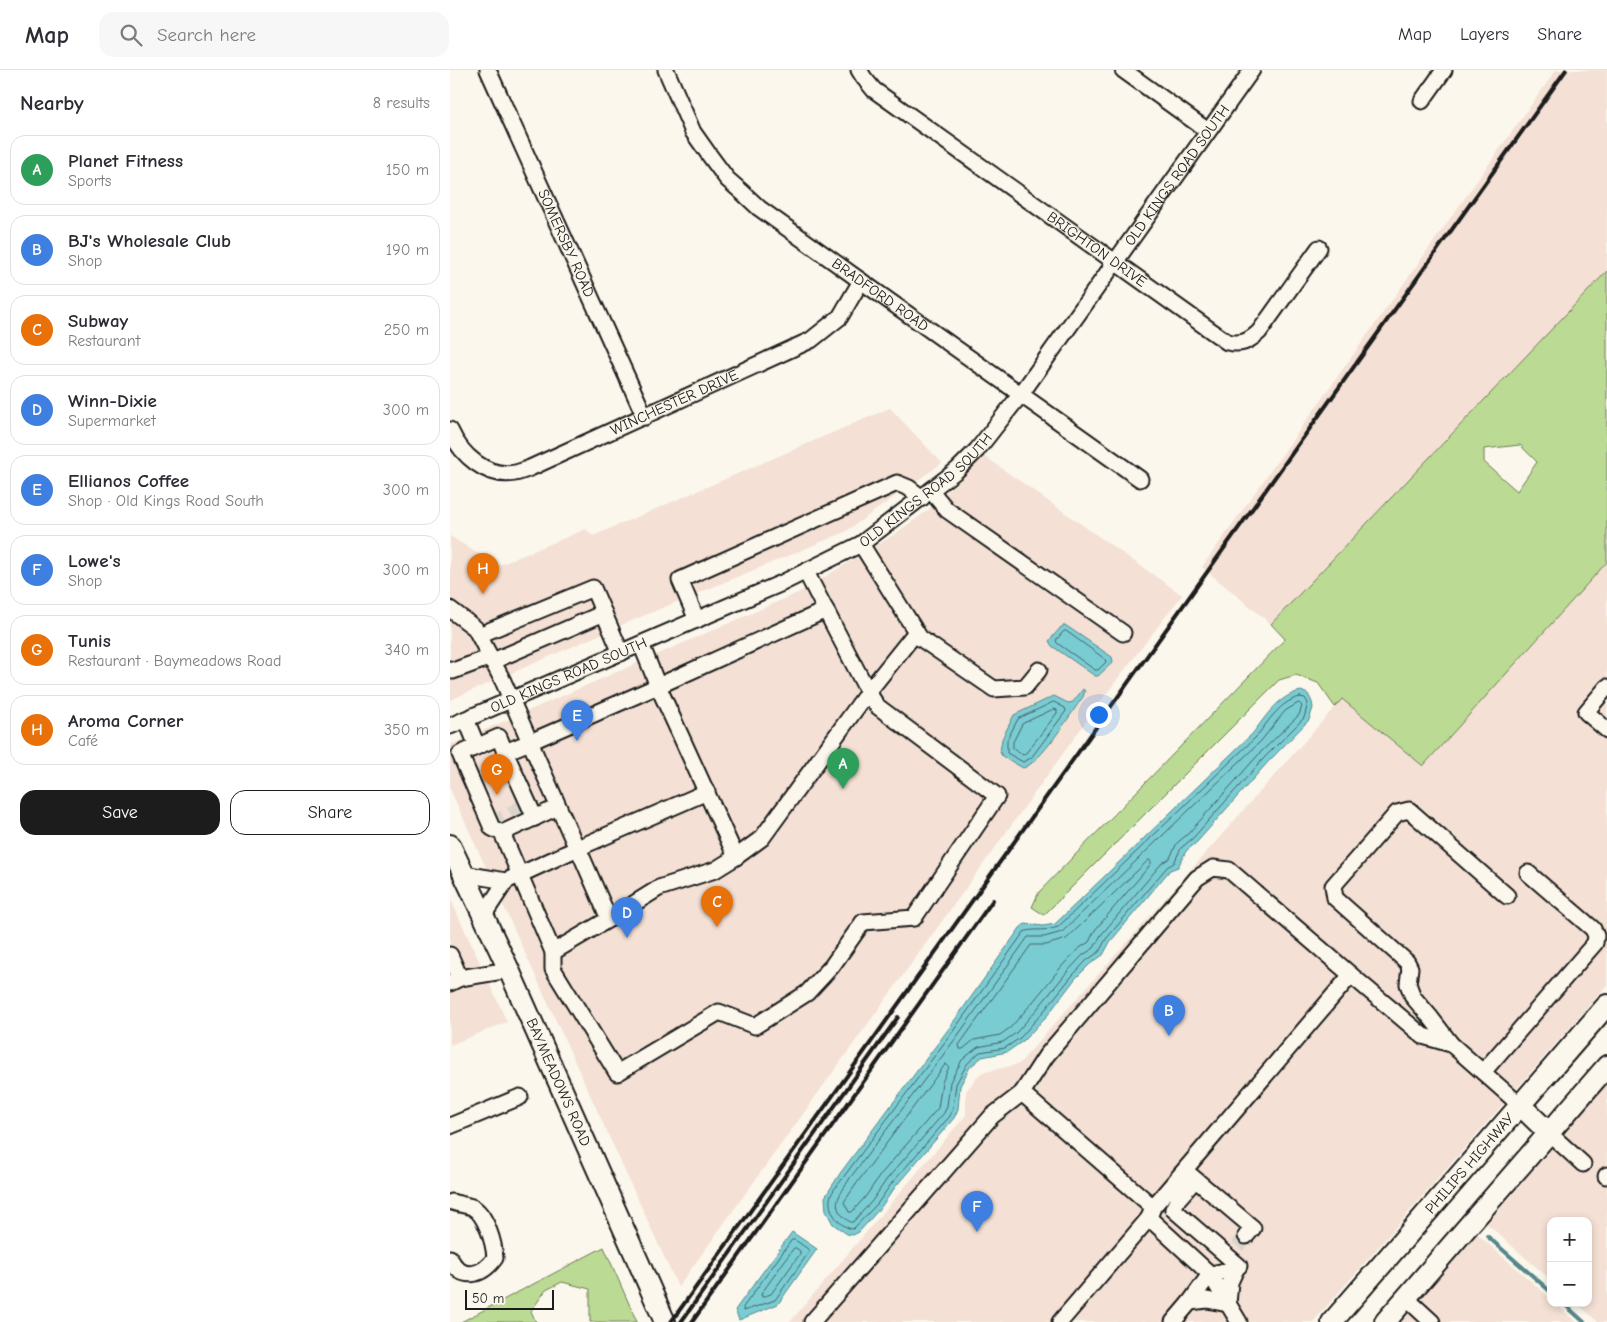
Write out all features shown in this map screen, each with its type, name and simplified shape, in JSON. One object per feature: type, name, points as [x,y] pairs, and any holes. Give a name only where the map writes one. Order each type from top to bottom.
[{"type":"main road","name":"BAYMEADOWS ROAD","points":[[450,845],[508,970],[665,1322]]},
{"type":"main road","name":"PHILIPS HIGHWAY","points":[[1332,1322],[1607,1005]]},
{"type":"main road","points":[[1385,1322],[1607,1066]]},
{"type":"main road","points":[[1520,1105],[1549,1133]]},
{"type":"street","name":"SOMERSBY ROAD","points":[[488,70],[645,417]]},
{"type":"street","name":"BRADFORD ROAD","points":[[666,70],[693,132],[727,179],[760,208],[1140,479]]},
{"type":"street","name":"BRIGHTON DRIVE","points":[[859,70],[874,90],[1227,342],[1239,344],[1250,340],[1259,332],[1318,248]]},
{"type":"street","points":[[1122,70],[1208,131]]},
{"type":"street","name":"OLD KINGS ROAD SOUTH","points":[[450,726],[806,572],[861,544],[957,470],[977,450],[1021,394],[1252,70]]},
{"type":"street","points":[[1422,101],[1444,70]]},
{"type":"street","name":"WINCHESTER DRIVE","points":[[450,430],[455,443],[464,454],[478,465],[496,472],[514,473],[530,468],[811,340],[840,317],[861,281]]},
{"type":"street","points":[[697,620],[680,580],[897,483],[926,494],[1123,632]]},
{"type":"street","points":[[861,544],[920,638],[994,689],[1025,687],[1039,670]]},
{"type":"street","points":[[535,818],[499,737],[460,754],[492,828],[502,833],[520,874],[553,952],[553,969],[617,1073],[719,1012],[755,1026],[807,993],[832,966],[863,922],[914,918],[997,796],[877,706],[806,572]]},
{"type":"street","points":[[479,635],[593,588],[621,653]]},
{"type":"street","points":[[450,609],[475,628],[492,659],[609,919]]},
{"type":"street","points":[[505,752],[658,686],[826,610]]},
{"type":"street","points":[[450,669],[452,671],[492,659],[604,613]]},
{"type":"street","points":[[553,952],[659,888],[715,870],[762,838],[868,692],[916,632]]},
{"type":"street","points":[[641,644],[658,686],[736,857]]},
{"type":"street","points":[[1607,688],[1586,712],[1607,730]]},
{"type":"street","points":[[466,719],[477,746]]},
{"type":"street","points":[[483,916],[506,881],[707,792]]},
{"type":"street","points":[[502,833],[558,807]]},
{"type":"street","points":[[1507,896],[1409,810],[1397,813],[1333,886],[1335,898],[1407,962],[1410,968],[1408,984],[1412,996],[1451,1044],[1520,1105]]},
{"type":"street","points":[[812,1322],[992,1116],[1022,1093],[1046,1056],[1191,885],[1197,878],[1213,868],[1229,870],[1423,1036],[1451,1044]]},
{"type":"street","points":[[1482,1072],[1595,943],[1596,936],[1593,929],[1528,873]]},
{"type":"street","points":[[464,874],[506,881]]},
{"type":"street","points":[[450,955],[455,980],[508,970]]},
{"type":"street","points":[[1060,1322],[1151,1213],[1190,1175],[1351,975]]},
{"type":"street","points":[[1022,1093],[1151,1213],[1210,1274],[1240,1322]]},
{"type":"street","points":[[450,1126],[520,1097]]},
{"type":"street","points":[[1549,1133],[1583,1164]]},
{"type":"street","points":[[1190,1175],[1253,1228],[1237,1251],[1173,1208],[1190,1175]]},
{"type":"street","points":[[450,1202],[471,1207],[477,1211],[486,1224],[495,1250],[495,1258],[489,1267],[476,1274],[470,1274],[452,1266]]},
{"type":"street","points":[[1173,1322],[1210,1274],[1236,1269],[1230,1282],[1228,1304]]},
{"type":"street","points":[[1406,1298],[1432,1322]]},
{"type":"street","points":[[1190,1302],[1207,1300],[1228,1304]]},
{"type":"shaded area","points":[[1556,70],[1607,70],[1607,271],[1271,624],[1202,567]]},
{"type":"shaded area","points":[[890,408],[942,463],[845,532],[631,621],[450,700],[450,536],[497,566],[586,529],[593,536]]},
{"type":"shaded area","points":[[984,456],[1182,595],[1106,694],[678,1287],[450,789],[450,745],[798,593],[892,536],[927,511]]},
{"type":"shaded area","points":[[1607,562],[1607,985],[1313,1322],[790,1322],[966,1115],[966,1091],[981,1073],[1019,1064],[1342,699],[1423,766]]},
{"type":"shaded area","points":[[450,898],[507,1022],[450,1045]]},
{"type":"shaded area","points":[[1607,1084],[1607,1322],[1598,1322],[1581,1307],[1592,1307],[1592,1217],[1547,1217],[1547,1276],[1487,1224]]},
{"type":"shaded area","points":[[1477,1234],[1547,1295],[1547,1307],[1559,1307],[1576,1322],[1400,1322]]},
{"type":"green space","points":[[1607,271],[1607,562],[1423,766],[1342,699],[1335,707],[1318,683],[1296,675],[1279,680],[1044,915],[1032,907],[1039,892],[1285,639],[1271,624]],"holes":[[[1520,445],[1537,462],[1517,491],[1484,462],[1484,449]]]},
{"type":"green space","points":[[604,1247],[637,1322],[590,1322],[590,1289],[562,1282],[546,1290],[531,1311],[536,1322],[461,1322]]},
{"type":"water","points":[[1065,625],[1112,657],[1113,662],[1098,676],[1095,676],[1052,646],[1049,641]]},
{"type":"water","points":[[1083,689],[1085,691],[1083,697],[1046,748],[1030,764],[1023,768],[1002,756],[1000,752],[1002,739],[1014,715],[1054,696],[1068,703],[1073,702]]},
{"type":"water","points":[[1301,691],[1308,694],[1312,702],[1313,708],[1309,720],[1268,762],[1197,842],[1186,851],[1178,867],[1170,870],[1110,942],[1103,955],[1090,964],[1075,979],[1047,1016],[1023,1041],[1007,1052],[982,1057],[970,1067],[960,1086],[958,1109],[954,1118],[859,1232],[853,1235],[847,1234],[833,1224],[826,1211],[825,1197],[841,1172],[947,1031],[1020,928],[1025,924],[1043,926],[1055,924],[1253,733],[1279,702]]},
{"type":"water","points":[[792,1232],[817,1249],[778,1304],[739,1320],[735,1310]]},
{"type":"waterway","points":[[1487,1236],[1547,1288]]},
{"type":"waterway","points":[[1567,1307],[1584,1322]]},
{"type":"tunnel","points":[[489,822],[510,815],[527,801]]},
{"type":"tunnel","points":[[1237,1246],[1246,1236]]},
{"type":"railway","points":[[671,1322],[1566,70]]},
{"type":"railway","points":[[692,1322],[993,900]]},
{"type":"railway","points":[[681,1322],[898,1017]]},
{"type":"place","name":"Aroma Corner","points":[[483,594]]},
{"type":"place","name":"Ellianos Coffee","points":[[577,741]]},
{"type":"place","name":"Planet Fitness","points":[[843,789]]},
{"type":"place","name":"Tunis","points":[[497,795]]},
{"type":"place","name":"Subway","points":[[717,927]]},
{"type":"place","name":"Winn-Dixie","points":[[627,938]]},
{"type":"place","name":"BJ's Wholesale Club","points":[[1169,1036]]},
{"type":"place","name":"Lowe's","points":[[977,1232]]}]
